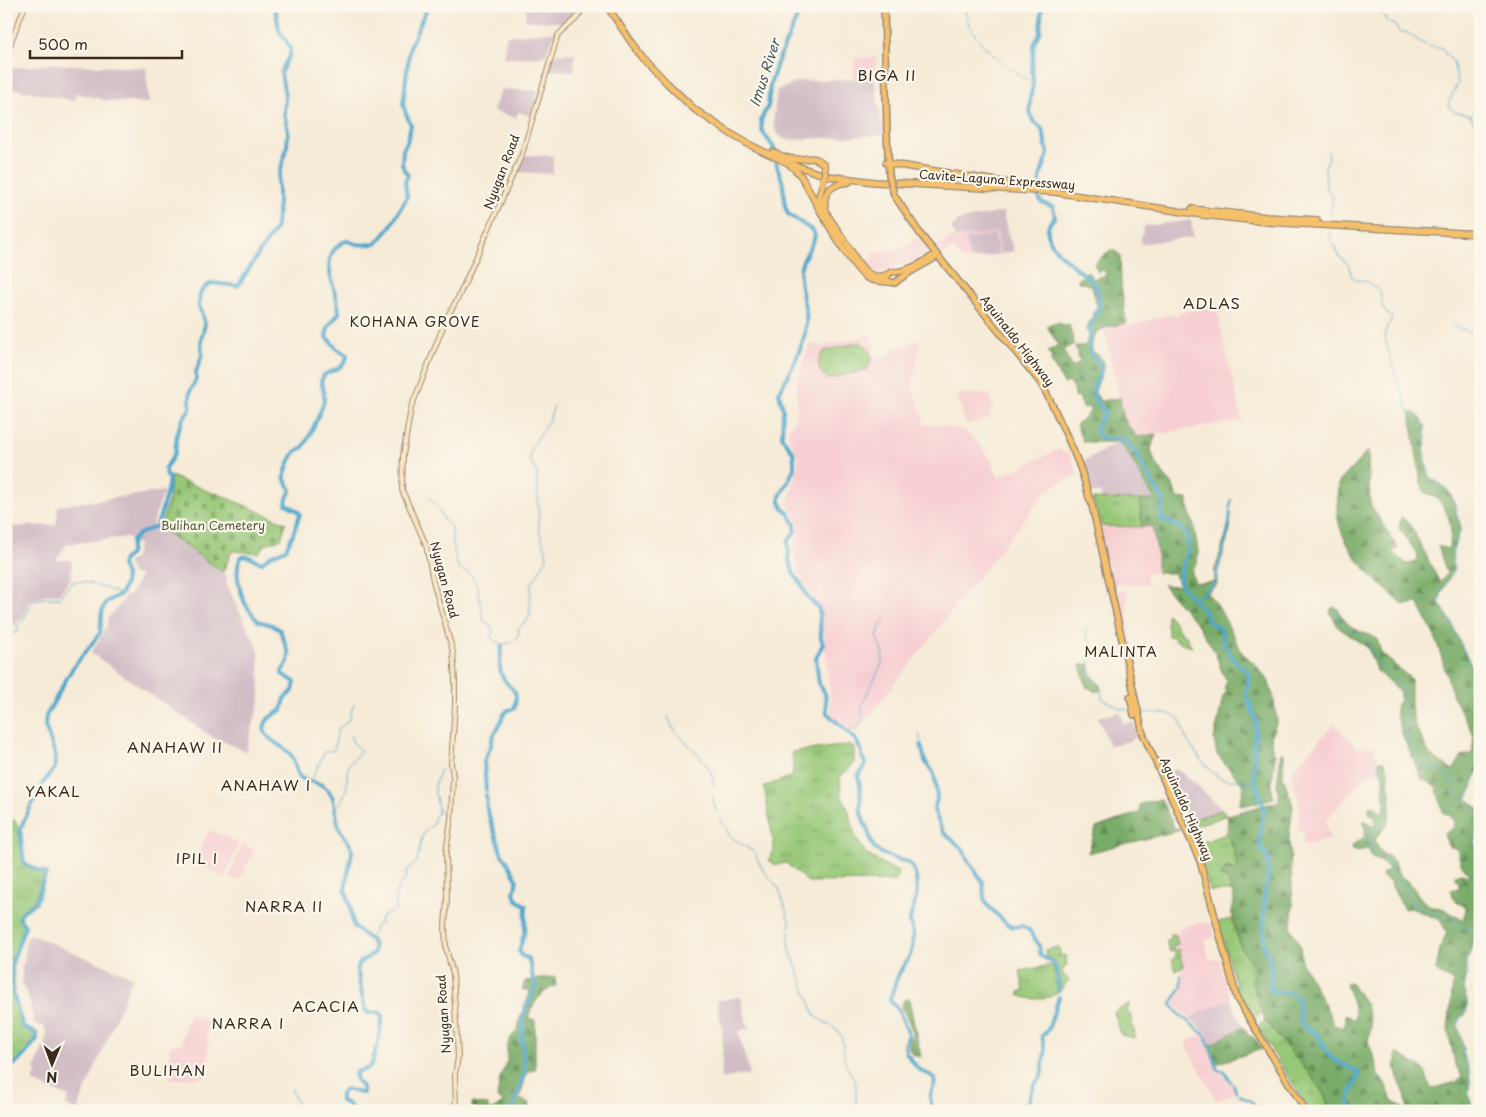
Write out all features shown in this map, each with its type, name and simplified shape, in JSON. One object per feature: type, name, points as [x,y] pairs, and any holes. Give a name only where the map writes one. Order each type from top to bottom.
[{"type":"highway","name":"Cavite–Laguna Expressway","points":[[609,6],[637,46],[680,92],[698,107],[727,128],[772,154],[831,177],[875,182],[1044,189],[1267,218],[1480,232]]},
{"type":"highway","points":[[787,161],[814,158],[821,161],[825,173],[820,200],[822,207],[868,274],[877,277],[891,273]]},
{"type":"highway","name":"Cavite–Laguna Expressway","points":[[787,161],[844,176],[1034,189]]},
{"type":"highway","points":[[787,161],[802,176],[809,192],[860,272],[872,280],[890,282]]},
{"type":"highway","points":[[887,163],[1034,189]]},
{"type":"highway","points":[[828,216],[824,207],[824,200],[826,192],[832,187],[845,182],[875,182]]},
{"type":"main road","points":[[6,59],[25,6]]},
{"type":"main road","name":"Nyugan Road","points":[[456,1111],[455,1075],[458,1055],[453,974],[446,948],[445,926],[447,899],[446,852],[451,819],[453,776],[451,764],[455,682],[453,652],[433,581],[426,545],[402,490],[403,455],[411,408],[447,317],[458,298],[522,154],[558,35],[576,19],[585,6]]},
{"type":"main road","name":"Aguinaldo Highway","points":[[884,6],[887,163],[892,195],[900,211],[918,233],[921,234],[1042,386],[1054,408],[1080,466],[1089,498],[1088,502],[1138,728],[1202,869],[1228,973],[1237,999],[1305,1111]]},
{"type":"main road","points":[[929,260],[891,273],[887,280],[894,283],[937,255]]},
{"type":"main road","points":[[891,273],[898,276],[898,280]]},
{"type":"shaded area","points":[[527,6],[582,6],[568,23],[525,20]]},
{"type":"shaded area","points":[[556,31],[545,56],[504,58],[506,36]]},
{"type":"shaded area","points":[[575,53],[575,71],[549,70],[554,54]]},
{"type":"shaded area","points":[[876,57],[874,78],[853,79],[855,58]]},
{"type":"shaded area","points":[[52,64],[146,68],[149,103],[108,101],[75,93],[75,101],[6,87],[6,69]]},
{"type":"shaded area","points":[[874,78],[881,123],[884,123],[884,135],[786,140],[777,134],[773,124],[777,90],[800,81]]},
{"type":"shaded area","points":[[501,89],[538,91],[531,116],[518,112],[516,118],[493,111]]},
{"type":"shaded area","points":[[523,155],[553,156],[553,174],[517,172]]},
{"type":"shaded area","points":[[1003,212],[1014,251],[965,260],[961,259],[954,249],[942,255],[935,247],[955,237],[951,227],[956,225],[956,221]]},
{"type":"shaded area","points":[[1003,212],[1014,251],[1001,254],[997,234],[994,232],[956,237],[951,227],[956,225],[956,221]]},
{"type":"shaded area","points":[[1191,220],[1193,237],[1140,244],[1144,226]]},
{"type":"shaded area","points":[[994,234],[999,254],[970,260],[966,239]]},
{"type":"shaded area","points":[[920,237],[930,251],[913,261],[877,274],[868,269],[865,263],[874,258],[872,254],[901,247]]},
{"type":"shaded area","points":[[1214,305],[1243,420],[1138,437],[1128,427],[1123,417],[1104,328],[1126,323],[1127,325],[1135,324],[1168,315],[1179,315],[1178,313]]},
{"type":"shaded area","points":[[872,334],[875,358],[889,356],[893,349],[921,339],[912,387],[924,420],[922,423],[924,425],[939,425],[965,430],[980,445],[991,460],[998,477],[1060,449],[1063,453],[1068,451],[1078,474],[1044,494],[856,733],[843,725],[832,714],[820,609],[799,574],[795,558],[794,544],[799,532],[799,524],[788,503],[799,459],[788,435],[789,428],[797,415],[797,380],[810,343],[821,346]]},
{"type":"shaded area","points":[[957,394],[990,394],[993,412],[990,412],[990,418],[966,425]]},
{"type":"shaded area","points":[[1119,442],[1137,468],[1145,486],[1155,501],[1102,499],[1100,493],[1092,493],[1082,462]]},
{"type":"shaded area","points":[[164,491],[152,525],[160,528],[223,572],[237,607],[259,650],[260,700],[246,751],[212,737],[91,653],[107,627],[107,619],[125,596],[129,596],[141,575],[131,574],[128,562],[135,558],[138,545],[127,537],[67,544],[56,560],[72,560],[71,578],[58,594],[49,594],[30,600],[21,619],[6,632],[6,527],[56,525],[58,506]]},
{"type":"shaded area","points":[[1100,526],[1152,526],[1157,550],[1157,573],[1147,573],[1147,584],[1111,583],[1109,575],[1112,573],[1109,572]]},
{"type":"shaded area","points":[[1128,591],[1128,619],[1133,648],[1125,644],[1113,592]]},
{"type":"shaded area","points":[[1120,712],[1123,724],[1133,722],[1138,736],[1127,742],[1109,745],[1098,717]]},
{"type":"shaded area","points":[[1334,724],[1358,749],[1373,746],[1379,761],[1379,771],[1367,775],[1326,820],[1329,840],[1302,845],[1305,831],[1297,830],[1300,807],[1293,786],[1292,771]]},
{"type":"shaded area","points":[[1176,769],[1196,784],[1222,810],[1185,822],[1163,774]]},
{"type":"shaded area","points":[[209,830],[239,843],[225,878],[196,864],[199,856],[197,855]]},
{"type":"shaded area","points":[[242,844],[255,849],[239,881],[229,877]]},
{"type":"shaded area","points":[[1204,922],[1212,924],[1215,937],[1204,940],[1210,961],[1218,957],[1231,999],[1190,1018],[1174,1004],[1181,992],[1184,981],[1169,936],[1171,931],[1175,934],[1181,928]]},
{"type":"shaded area","points":[[29,934],[133,977],[77,1111],[71,1111],[72,1108],[66,1106],[69,1097],[33,1082],[37,1071],[35,1069],[47,1036],[43,1026],[34,1024],[30,1003],[22,983],[22,967]]},
{"type":"shaded area","points":[[741,997],[747,1024],[751,1028],[738,1031],[750,1074],[721,1079],[723,1043],[717,1001]]},
{"type":"shaded area","points":[[1230,999],[1243,1027],[1210,1045],[1207,1034],[1190,1018]]},
{"type":"shaded area","points":[[189,1013],[210,1023],[207,1032],[209,1064],[206,1077],[171,1079],[169,1045],[181,1044]]},
{"type":"shaded area","points":[[1203,1033],[1217,1071],[1223,1072],[1236,1092],[1217,1101],[1185,1043]]},
{"type":"green space","points":[[1112,250],[1120,256],[1126,323],[1107,327],[1094,337],[1092,351],[1103,362],[1095,395],[1097,395],[1100,401],[1120,398],[1125,419],[1138,437],[1156,434],[1151,449],[1154,460],[1173,485],[1177,498],[1188,499],[1188,507],[1194,526],[1198,551],[1197,564],[1193,567],[1192,575],[1195,582],[1214,582],[1214,572],[1231,512],[1230,530],[1217,575],[1217,584],[1207,593],[1217,604],[1243,654],[1254,663],[1268,680],[1273,695],[1277,721],[1271,736],[1275,753],[1271,785],[1274,798],[1242,806],[1239,803],[1244,786],[1217,755],[1214,739],[1223,697],[1227,690],[1224,688],[1227,681],[1215,652],[1198,625],[1163,585],[1178,586],[1175,573],[1157,573],[1157,550],[1152,526],[1142,527],[1140,500],[1155,500],[1119,442],[1083,442],[1076,425],[1090,412],[1089,407],[1083,408],[1079,396],[1076,397],[1070,382],[1064,384],[1050,360],[1052,358],[1048,351],[1058,345],[1047,326],[1060,322],[1062,326],[1069,324],[1074,344],[1063,350],[1072,367],[1080,362],[1075,346],[1085,346],[1089,334],[1086,330],[1097,307],[1092,286],[1077,281],[1087,271],[1093,279],[1106,275],[1104,270],[1098,272],[1094,264]]},
{"type":"green space","points":[[860,342],[867,347],[871,355],[868,368],[828,379],[821,373],[818,362],[824,351]]},
{"type":"green space","points":[[1410,412],[1420,417],[1425,425],[1426,441],[1424,454],[1430,478],[1451,496],[1460,525],[1453,553],[1454,569],[1439,602],[1452,623],[1472,667],[1480,703],[1480,770],[1475,777],[1467,799],[1480,811],[1480,832],[1475,846],[1480,866],[1480,921],[1466,961],[1467,972],[1464,990],[1467,1008],[1465,1015],[1460,1018],[1458,1026],[1464,1048],[1463,1056],[1470,1078],[1468,1092],[1471,1106],[1467,1111],[1408,1111],[1405,1094],[1398,1078],[1395,1066],[1397,1053],[1424,1069],[1431,1089],[1456,1082],[1462,1076],[1455,1064],[1448,1030],[1453,982],[1436,971],[1440,948],[1447,932],[1440,920],[1411,908],[1404,909],[1389,881],[1382,876],[1383,873],[1389,870],[1388,867],[1372,858],[1368,849],[1354,851],[1352,847],[1364,837],[1364,821],[1373,825],[1376,822],[1375,817],[1370,814],[1370,805],[1382,813],[1385,807],[1384,781],[1379,761],[1384,761],[1389,773],[1388,781],[1391,801],[1387,824],[1374,841],[1383,854],[1394,861],[1398,874],[1412,885],[1421,899],[1432,907],[1442,908],[1462,920],[1465,907],[1452,898],[1451,890],[1459,888],[1459,882],[1455,879],[1455,875],[1470,875],[1461,864],[1457,849],[1448,846],[1444,834],[1455,825],[1451,816],[1443,812],[1436,786],[1422,779],[1404,739],[1396,714],[1400,692],[1376,670],[1368,648],[1339,628],[1330,612],[1332,607],[1338,609],[1349,625],[1377,638],[1381,653],[1411,679],[1411,707],[1415,726],[1430,755],[1453,770],[1462,756],[1472,753],[1474,736],[1453,696],[1436,639],[1418,603],[1403,605],[1361,564],[1345,540],[1337,513],[1339,482],[1368,451],[1370,504],[1398,548],[1392,552],[1407,564],[1417,562],[1418,555],[1399,528],[1401,517],[1410,524],[1440,583],[1447,574],[1438,546],[1448,549],[1451,535],[1450,522],[1441,503],[1435,497],[1425,493],[1421,483]]},
{"type":"green space","name":"Bulihan Cemetery","points":[[171,476],[286,523],[281,539],[266,544],[259,553],[232,551],[223,572],[160,528],[168,502]]},
{"type":"green space","points":[[1093,499],[1140,500],[1142,527],[1100,526]]},
{"type":"green space","points":[[1167,614],[1186,636],[1192,647],[1175,640],[1176,638],[1168,636]]},
{"type":"green space","points":[[1089,664],[1091,675],[1100,685],[1100,691],[1093,691],[1091,688],[1087,688],[1080,665]]},
{"type":"green space","points":[[850,745],[854,748],[854,764],[840,777],[841,795],[848,809],[856,838],[866,854],[898,872],[896,881],[808,882],[786,863],[775,865],[769,860],[774,846],[764,787],[792,776],[792,752]]},
{"type":"green space","points":[[1281,753],[1284,754],[1283,776],[1293,806],[1289,836],[1293,904],[1291,929],[1300,946],[1302,963],[1330,1015],[1333,1025],[1344,1028],[1345,1015],[1355,1020],[1354,1006],[1346,984],[1351,982],[1366,1005],[1371,1027],[1368,1042],[1376,1062],[1378,1075],[1385,1083],[1392,1100],[1407,1111],[1330,1111],[1325,1096],[1313,1078],[1265,1021],[1254,989],[1252,978],[1254,967],[1241,948],[1231,910],[1234,902],[1233,894],[1227,879],[1220,877],[1227,867],[1238,870],[1235,852],[1227,833],[1228,815],[1279,801],[1277,784]]},
{"type":"green space","points":[[1161,799],[1175,829],[1180,828],[1181,830],[1088,853],[1096,828],[1140,812],[1140,804]]},
{"type":"green space","points":[[1222,810],[1228,815],[1188,828],[1185,822]]},
{"type":"green space","points":[[6,819],[15,821],[18,827],[23,865],[44,875],[34,901],[20,912],[19,919],[24,927],[11,963],[13,993],[23,1027],[35,1033],[36,1038],[20,1059],[6,1068]]},
{"type":"green space","points":[[1227,833],[1235,852],[1238,871],[1227,879],[1233,892],[1210,891],[1196,845]]},
{"type":"green space","points":[[1232,919],[1241,948],[1254,967],[1254,985],[1263,1012],[1252,1019],[1239,998],[1218,922]]},
{"type":"green space","points":[[1175,934],[1178,944],[1173,946],[1174,951],[1170,952],[1166,940],[1170,939],[1170,935]]},
{"type":"green space","points":[[1059,947],[1061,956],[1065,955],[1067,964],[1062,973],[1069,980],[1061,990],[1055,961],[1046,957],[1045,950]]},
{"type":"green space","points":[[1179,949],[1184,966],[1176,971],[1172,959],[1176,957],[1174,951]]},
{"type":"green space","points":[[1052,965],[1056,977],[1057,993],[1039,999],[1019,995],[1019,992],[1024,991],[1020,971]]},
{"type":"green space","points":[[555,977],[556,986],[538,998],[528,1018],[535,1020],[535,1070],[528,1071],[519,1099],[530,1103],[527,1111],[476,1111],[475,1107],[472,1107],[472,1103],[488,1105],[488,1110],[492,1110],[504,1102],[497,1098],[500,1078],[507,1061],[507,1047],[511,1037],[518,1030],[529,995],[530,990],[522,990],[525,981]]},
{"type":"green space","points":[[909,999],[921,1057],[913,1055],[909,1047],[912,1032],[901,1007],[904,1000]]},
{"type":"green space","points":[[1130,1003],[1127,1011],[1131,1016],[1134,1038],[1121,1035],[1114,1012]]},
{"type":"green space","points":[[1265,1021],[1313,1078],[1325,1096],[1330,1111],[1309,1111],[1257,1026]]},
{"type":"green space","points":[[1243,1027],[1248,1035],[1255,1038],[1262,1049],[1216,1064],[1210,1045]]},
{"type":"waterway","points":[[6,1068],[20,1060],[37,1039],[36,1033],[23,1027],[13,993],[12,963],[25,926],[20,919],[21,913],[36,902],[46,873],[24,863],[20,829],[32,804],[40,795],[42,784],[55,768],[55,754],[45,726],[46,716],[72,669],[100,633],[102,611],[106,602],[121,594],[126,575],[122,566],[124,559],[130,554],[132,541],[139,534],[157,526],[169,478],[165,469],[175,453],[177,433],[190,409],[190,392],[196,379],[196,372],[202,355],[201,340],[205,324],[199,306],[200,293],[212,283],[238,286],[275,230],[278,213],[278,180],[287,146],[288,130],[284,114],[285,96],[281,73],[290,55],[290,47],[279,30],[275,6]]},
{"type":"waterway","points":[[352,1111],[349,1105],[341,1101],[341,1094],[346,1089],[363,1093],[362,1087],[355,1075],[356,1072],[371,1066],[382,1020],[380,1013],[369,1013],[365,1009],[357,970],[360,962],[373,954],[374,947],[371,940],[355,928],[353,924],[345,889],[352,852],[351,846],[339,828],[333,798],[322,785],[300,778],[291,755],[267,736],[265,731],[268,719],[282,710],[285,698],[293,691],[295,682],[282,674],[288,662],[289,654],[280,630],[272,625],[258,621],[244,601],[240,591],[238,567],[241,557],[249,557],[261,563],[270,556],[286,549],[300,514],[297,510],[286,504],[291,490],[285,480],[287,469],[294,453],[305,444],[321,410],[324,397],[321,381],[324,375],[342,366],[347,355],[337,349],[326,336],[328,327],[339,313],[331,278],[330,260],[332,253],[344,242],[376,244],[389,229],[407,197],[405,181],[408,175],[402,163],[403,150],[411,125],[403,104],[410,46],[428,6]]},
{"type":"waterway","name":"Imus River","points":[[802,6],[777,63],[770,86],[768,106],[761,120],[762,131],[774,148],[777,166],[783,183],[785,206],[788,214],[813,231],[815,236],[802,262],[800,271],[806,313],[805,334],[798,354],[779,393],[783,408],[782,437],[793,452],[794,460],[794,468],[780,496],[780,502],[795,524],[795,531],[788,542],[789,560],[794,575],[807,596],[819,609],[823,644],[816,658],[819,684],[825,693],[827,713],[855,739],[866,764],[858,776],[862,818],[874,848],[892,858],[908,862],[912,866],[916,877],[916,895],[910,917],[913,935],[912,949],[899,974],[890,1001],[898,1009],[907,1030],[906,1053],[919,1070],[934,1078],[935,1083],[930,1096],[932,1111]]},
{"type":"waterway","points":[[965,6],[968,22],[978,39],[1005,65],[1033,83]]},
{"type":"waterway","points":[[1042,6],[1040,33],[1034,45],[1033,83],[1030,100],[1030,111],[1033,121],[1042,129],[1048,154],[1041,174],[1038,195],[1041,202],[1053,207],[1055,217],[1049,225],[1048,234],[1051,243],[1066,260],[1091,280],[1096,286],[1099,297],[1099,307],[1090,328],[1089,347],[1091,355],[1102,367],[1094,396],[1105,413],[1097,425],[1097,434],[1107,439],[1123,439],[1137,453],[1164,502],[1161,512],[1162,520],[1176,525],[1187,535],[1187,555],[1180,574],[1180,582],[1204,611],[1209,622],[1218,627],[1223,635],[1224,644],[1237,664],[1247,670],[1249,678],[1246,694],[1256,720],[1254,749],[1255,782],[1264,812],[1260,841],[1261,848],[1268,858],[1268,878],[1264,901],[1264,947],[1270,959],[1272,977],[1270,986],[1273,992],[1286,992],[1294,995],[1298,1000],[1301,1023],[1318,1035],[1332,1059],[1358,1072],[1359,1076],[1349,1102],[1351,1111]]},
{"type":"waterway","points":[[1383,6],[1384,18],[1394,24],[1399,32],[1402,33],[1404,31],[1426,45],[1442,48],[1444,53],[1453,61],[1458,83],[1448,104],[1452,110],[1471,116],[1480,134]]},
{"type":"waterway","points":[[1471,116],[1473,114],[1480,76]]},
{"type":"waterway","points":[[1328,151],[1329,157],[1325,167],[1326,188],[1330,191],[1333,198],[1330,214]]},
{"type":"waterway","points":[[1330,232],[1331,241],[1340,257],[1348,264],[1352,277],[1356,280],[1366,281],[1380,291],[1385,312],[1391,316],[1385,337],[1398,383],[1403,391],[1407,410],[1417,414],[1425,425],[1426,441],[1424,454],[1430,478],[1447,489],[1454,503],[1460,524],[1452,557],[1454,569],[1441,592],[1439,602],[1452,623],[1472,667],[1480,703]]},
{"type":"waterway","points":[[1452,326],[1480,338]]},
{"type":"waterway","points":[[429,497],[439,509],[443,519],[451,527],[454,552],[459,570],[468,572],[476,584],[484,621],[489,624],[493,632],[492,639],[502,645],[516,641],[519,628],[530,615],[531,585],[547,558],[539,530],[537,473],[530,460],[530,451],[549,420],[554,406]]},
{"type":"waterway","points":[[1230,508],[1231,500]]},
{"type":"waterway","points":[[1193,601],[1215,583],[1228,530],[1230,512]]},
{"type":"waterway","points":[[6,633],[19,631],[17,626],[23,620],[33,600],[60,598],[71,583],[89,583],[121,594]]},
{"type":"waterway","points":[[1334,609],[1346,627],[1365,638],[1382,669],[1403,687],[1406,732],[1414,750],[1432,767],[1449,776],[1454,782],[1458,794],[1467,799]]},
{"type":"waterway","points":[[848,732],[859,725],[863,715],[862,704],[882,664],[883,652],[877,638],[880,627],[886,617]]},
{"type":"waterway","points":[[1086,628],[1086,635],[1092,643],[1093,650],[1089,658],[1091,673],[1101,685],[1102,698],[1119,708],[1130,710]]},
{"type":"waterway","points":[[486,790],[484,761],[503,715],[508,710],[514,709],[516,701],[515,692],[504,679],[500,670],[502,645]]},
{"type":"waterway","points":[[311,782],[324,752],[334,750],[338,729],[348,721],[354,704]]},
{"type":"waterway","points":[[1139,709],[1149,713],[1169,714],[1180,720],[1186,739],[1201,760],[1221,779],[1255,782]]},
{"type":"waterway","points":[[668,717],[672,727],[706,763],[711,771],[713,787]]},
{"type":"waterway","points":[[919,734],[921,744]]},
{"type":"waterway","points":[[335,809],[345,791],[348,767],[361,751],[353,742],[351,736]]},
{"type":"waterway","points":[[921,745],[925,761],[933,772],[935,779],[937,799],[934,809],[943,832],[963,849],[968,861],[983,882],[984,898],[988,906],[1007,924],[1013,927],[1022,926],[1029,930],[1039,945],[1041,956],[1054,963],[1058,976],[1059,991]]},
{"type":"waterway","points":[[1381,764],[1387,804],[1386,812],[1379,826],[1372,830],[1368,836],[1372,849],[1388,860],[1393,876],[1404,884],[1414,906],[1420,904],[1431,913],[1453,918],[1462,927],[1477,930]]},
{"type":"waterway","points":[[369,939],[376,925],[381,923],[380,919],[396,910],[395,895],[397,890],[406,878],[407,870],[416,862],[425,831],[432,826],[438,813],[435,787],[441,769]]},
{"type":"waterway","points":[[1480,770],[1475,777],[1467,799],[1480,811]]},
{"type":"waterway","points":[[486,795],[487,810],[502,855],[517,880],[514,893],[517,900],[526,906],[525,931],[519,951],[522,956],[528,958],[536,985],[523,1016],[522,1038],[525,1071],[512,1111]]},
{"type":"waterway","points":[[712,796],[716,810],[730,836],[754,852],[763,870],[779,889],[790,923],[790,950],[815,1016],[838,1031],[842,1037],[845,1063],[856,1083],[856,1105],[859,1111]]},
{"type":"waterway","points":[[1480,832],[1476,840],[1480,866]]},
{"type":"waterway","points":[[1467,1111],[1471,1106],[1468,1092],[1470,1078],[1463,1056],[1464,1048],[1458,1026],[1460,1018],[1465,1015],[1467,1008],[1464,990],[1467,972],[1466,961],[1480,921]]},
{"type":"waterway","points":[[1181,976],[1182,986],[1171,1004],[1179,1014],[1206,1036],[1218,1070],[1224,1071],[1231,1082]]},
{"type":"waterway","points":[[1028,1111],[1027,1105],[1034,1085],[1041,1077],[1045,1052],[1042,1036],[1048,1030],[1059,997]]},
{"type":"waterway","points":[[1233,1084],[1236,1092]]},
{"type":"waterway","points":[[292,1089],[300,1111]]},
{"type":"waterway","points":[[1239,1095],[1251,1101],[1259,1111]]},
{"type":"district","name":"BIGA II","points":[[887,76]]},
{"type":"district","name":"ADLAS","points":[[1212,304]]},
{"type":"district","name":"KOHANA GROVE","points":[[415,322]]},
{"type":"district","name":"MALINTA","points":[[1121,652]]},
{"type":"district","name":"ANAHAW II","points":[[175,748]]},
{"type":"district","name":"ANAHAW I","points":[[266,786]]},
{"type":"district","name":"YAKAL","points":[[53,792]]},
{"type":"district","name":"IPIL I","points":[[197,859]]},
{"type":"district","name":"NARRA II","points":[[284,907]]},
{"type":"district","name":"ACACIA","points":[[326,1007]]},
{"type":"district","name":"NARRA I","points":[[248,1024]]},
{"type":"district","name":"BULIHAN","points":[[168,1071]]}]
